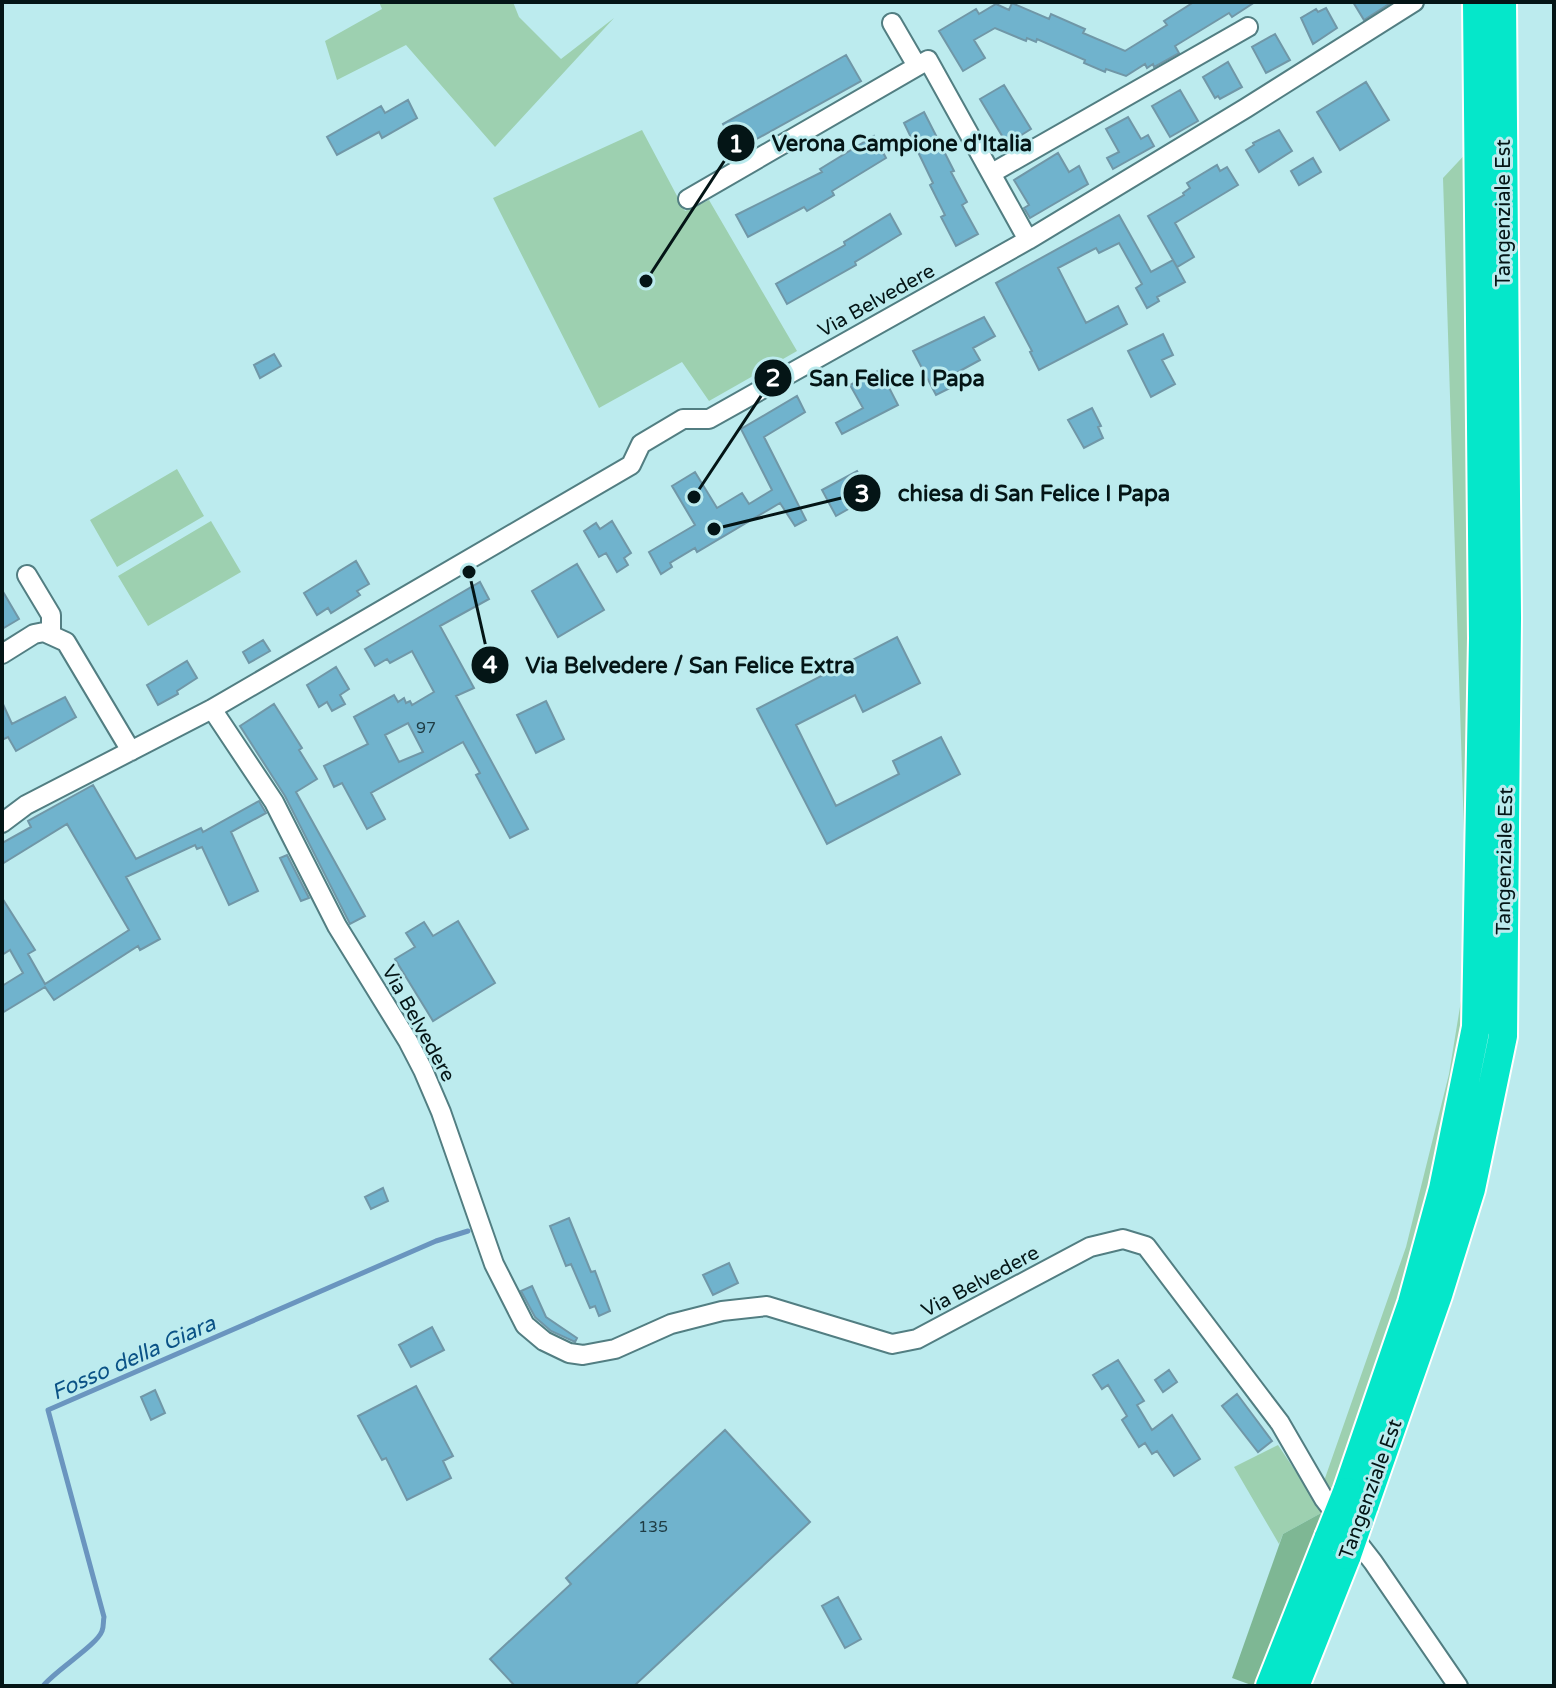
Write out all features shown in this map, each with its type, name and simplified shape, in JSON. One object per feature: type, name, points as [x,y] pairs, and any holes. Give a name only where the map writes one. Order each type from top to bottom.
[{"type":"highway","name":"Tangenziale Est","points":[[1355,1499],[1443,1189],[1476,1027],[1483,638],[1477,2]]},
{"type":"highway","name":"Tangenziale Est","points":[[1295,1686],[1355,1499],[1438,1295],[1471,1189],[1503,1036],[1507,618],[1502,2]]},
{"type":"highway","name":"Tangenziale Est","points":[[1270,1686],[1338,1546]]},
{"type":"street","name":"Via Belvedere","points":[[2,823],[26,805],[212,709],[631,465],[641,444],[683,419],[709,419],[1028,240],[1414,2]]},
{"type":"street","points":[[892,23],[917,66]]},
{"type":"street","points":[[992,173],[1248,27]]},
{"type":"street","points":[[688,199],[928,60],[1028,240]]},
{"type":"street","points":[[27,575],[51,615],[51,633]]},
{"type":"street","points":[[2,654],[34,634],[44,632],[66,642],[131,751]]},
{"type":"street","name":"Via Belvedere","points":[[212,709],[274,802],[337,926],[408,1041],[441,1112],[494,1264],[525,1325],[544,1341],[569,1353],[583,1355],[639,1340],[671,1324],[722,1311],[767,1306],[892,1344],[917,1339],[1090,1247],[1123,1239],[1146,1246],[1280,1423],[1324,1499],[1373,1562],[1458,1686]]},
{"type":"green space","points":[[379,2],[513,2],[519,17],[561,59],[614,18],[495,147],[406,45],[337,80],[325,41],[382,9]]},
{"type":"green space","points":[[642,130],[685,211],[709,200],[797,351],[709,401],[682,362],[599,408],[493,198]]},
{"type":"green space","points":[[1471,148],[1486,531],[1463,1099],[1338,1501],[1324,1481],[1406,1247],[1449,1074],[1468,958],[1443,178]]},
{"type":"green space","points":[[177,469],[204,516],[117,567],[90,520]]},
{"type":"green space","points":[[211,521],[241,572],[148,626],[118,576]]},
{"type":"green space","points":[[1278,1445],[1323,1512],[1283,1534],[1279,1544],[1234,1467]]},
{"type":"green space","points":[[1323,1512],[1254,1686],[1232,1678],[1283,1534]]},
{"type":"building","points":[[1194,2],[1255,2],[1232,17],[1229,13],[1175,46],[1179,53],[1154,67],[1153,64],[1147,68],[1145,64],[1126,76],[1106,69],[1105,72],[1037,39],[1036,42],[1027,38],[1026,41],[995,28],[974,40],[985,58],[963,71],[939,31],[976,9],[979,14],[996,4],[1009,10],[1012,3],[1049,19],[1051,14],[1085,29],[1083,33],[1125,51],[1167,25],[1164,21]]},
{"type":"building","points":[[1353,2],[1392,2],[1364,20]]},
{"type":"building","points":[[1326,8],[1337,28],[1313,44],[1301,18],[1316,9],[1318,12]]},
{"type":"building","points":[[1275,34],[1290,60],[1266,73],[1252,47]]},
{"type":"building","points":[[846,55],[861,81],[737,150],[723,124]]},
{"type":"building","points":[[1228,62],[1242,87],[1220,99],[1218,96],[1215,98],[1203,77]]},
{"type":"building","points":[[1366,82],[1389,120],[1340,150],[1317,112]]},
{"type":"building","points":[[1004,85],[1031,129],[1007,144],[980,99]]},
{"type":"building","points":[[1180,90],[1198,121],[1170,137],[1152,106]]},
{"type":"building","points":[[408,100],[417,118],[382,138],[379,132],[337,155],[327,137],[381,106],[385,113]]},
{"type":"building","points":[[924,112],[954,171],[951,172],[967,202],[962,205],[978,234],[956,246],[941,217],[945,215],[930,185],[933,183],[904,123]]},
{"type":"building","points":[[1128,117],[1141,139],[1148,135],[1154,146],[1113,169],[1107,158],[1119,152],[1106,129]]},
{"type":"building","points":[[1279,130],[1292,151],[1259,172],[1246,150]]},
{"type":"building","points":[[874,136],[886,158],[832,191],[834,195],[807,211],[804,207],[748,237],[736,215],[822,172],[820,169]]},
{"type":"building","points":[[1058,153],[1069,172],[1079,166],[1088,184],[1030,218],[1024,208],[1029,205],[1014,180]]},
{"type":"building","points":[[1313,158],[1321,172],[1299,185],[1291,171]]},
{"type":"building","points":[[1217,165],[1220,171],[1227,167],[1238,185],[1175,223],[1194,257],[1177,267],[1148,216],[1184,195],[1190,188],[1187,183]]},
{"type":"building","points":[[890,214],[901,234],[855,262],[856,265],[787,304],[776,284],[845,245],[844,242]]},
{"type":"building","points":[[1119,215],[1151,272],[1173,260],[1185,282],[1157,297],[1159,301],[1147,308],[1136,288],[1142,284],[1119,243],[1099,253],[1096,248],[1058,268],[1086,323],[1118,306],[1127,324],[1039,370],[996,283]]},
{"type":"building","points":[[984,317],[995,336],[973,348],[980,360],[947,378],[952,387],[936,395],[913,351]]},
{"type":"building","points":[[1163,334],[1173,355],[1162,360],[1175,384],[1151,397],[1128,351]]},
{"type":"building","points":[[274,354],[281,366],[260,378],[254,365]]},
{"type":"building","points":[[880,370],[898,405],[842,434],[836,423],[863,408],[850,385]]},
{"type":"building","points":[[797,396],[805,412],[764,437],[806,520],[795,526],[780,503],[697,552],[695,548],[670,563],[672,567],[661,574],[649,552],[695,525],[672,486],[695,472],[717,508],[742,493],[749,504],[772,490],[741,429]]},
{"type":"building","points":[[1092,408],[1103,438],[1084,448],[1068,420]]},
{"type":"building","points":[[857,471],[865,486],[860,489],[866,499],[836,516],[822,490]]},
{"type":"building","points":[[612,521],[631,553],[624,558],[628,565],[617,572],[606,553],[599,557],[584,531],[596,523],[600,529]]},
{"type":"building","points":[[356,561],[369,584],[357,591],[360,595],[331,613],[328,608],[317,615],[304,593]]},
{"type":"building","points":[[577,564],[604,610],[558,637],[532,591]]},
{"type":"building","points":[[480,582],[489,599],[440,626],[474,688],[456,696],[528,829],[510,838],[476,775],[480,773],[463,742],[371,793],[385,819],[367,829],[342,783],[334,787],[324,766],[368,744],[354,717],[394,695],[398,702],[404,698],[406,703],[410,701],[412,705],[434,692],[412,651],[390,663],[387,659],[375,666],[365,649]],"holes":[[[408,723],[423,752],[399,762],[385,735]]]},
{"type":"building","points":[[2,590],[19,619],[2,629]]},
{"type":"building","points":[[897,637],[920,683],[863,712],[855,695],[796,725],[836,806],[899,774],[893,761],[941,737],[960,774],[827,844],[757,709]]},
{"type":"building","points":[[263,640],[270,651],[249,663],[243,652]]},
{"type":"building","points":[[187,661],[197,678],[158,705],[147,685]]},
{"type":"building","points":[[336,667],[349,689],[340,695],[345,704],[332,711],[327,702],[319,707],[307,685]]},
{"type":"building","points":[[65,697],[76,717],[16,751],[8,737],[2,740],[2,702],[12,724]]},
{"type":"building","points":[[546,701],[564,739],[536,753],[517,715]]},
{"type":"building","points":[[274,704],[302,748],[299,750],[317,779],[296,792],[365,916],[350,924],[285,796],[240,726]]},
{"type":"building","points":[[93,785],[136,859],[201,828],[203,832],[259,801],[266,813],[231,832],[258,891],[229,905],[202,847],[197,849],[195,845],[126,877],[160,939],[140,950],[138,946],[54,1000],[45,987],[2,1013],[2,986],[23,973],[10,950],[2,955],[2,898],[35,950],[28,954],[45,984],[129,930],[67,824],[2,864],[2,843],[31,827],[28,821]]},
{"type":"building","points":[[287,855],[309,898],[301,901],[280,858]]},
{"type":"building","points":[[458,921],[495,983],[433,1021],[395,959],[415,947],[406,933],[424,922],[433,936]]},
{"type":"building","points":[[383,1188],[388,1201],[371,1209],[365,1197]]},
{"type":"building","points":[[569,1218],[591,1272],[595,1271],[610,1311],[599,1316],[595,1306],[590,1308],[571,1264],[566,1266],[550,1226]]},
{"type":"building","points":[[729,1263],[738,1283],[713,1295],[703,1275]]},
{"type":"building","points":[[532,1286],[546,1317],[577,1338],[575,1342],[551,1331],[535,1317],[521,1291]]},
{"type":"building","points":[[432,1327],[444,1350],[411,1367],[399,1345]]},
{"type":"building","points":[[1118,1360],[1144,1401],[1137,1405],[1152,1430],[1172,1415],[1200,1459],[1174,1476],[1157,1451],[1152,1454],[1145,1443],[1139,1447],[1122,1420],[1127,1416],[1108,1385],[1102,1389],[1093,1375]]},
{"type":"building","points":[[1169,1370],[1177,1382],[1163,1392],[1155,1380]]},
{"type":"building","points":[[416,1386],[453,1456],[443,1461],[451,1478],[407,1500],[386,1458],[382,1460],[358,1416]]},
{"type":"building","points":[[155,1390],[165,1413],[151,1420],[141,1397]]},
{"type":"building","points":[[1237,1394],[1272,1441],[1258,1452],[1222,1406]]},
{"type":"building","points":[[725,1430],[810,1522],[634,1686],[515,1686],[490,1659],[571,1584],[566,1578]]},
{"type":"building","points":[[838,1597],[861,1639],[845,1648],[822,1606]]},
{"type":"waterway","name":"Fosso della Giara","points":[[43,1686],[99,1637],[104,1617],[48,1410],[436,1241],[468,1231]]},
{"type":"place","name":"Verona Campione d'Italia","points":[[646,281]]},
{"type":"place","name":"San Felice I Papa","points":[[694,497]]},
{"type":"place","name":"chiesa di San Felice I Papa","points":[[714,529]]},
{"type":"place","name":"Via Belvedere / San Felice Extra","points":[[469,572]]}]
